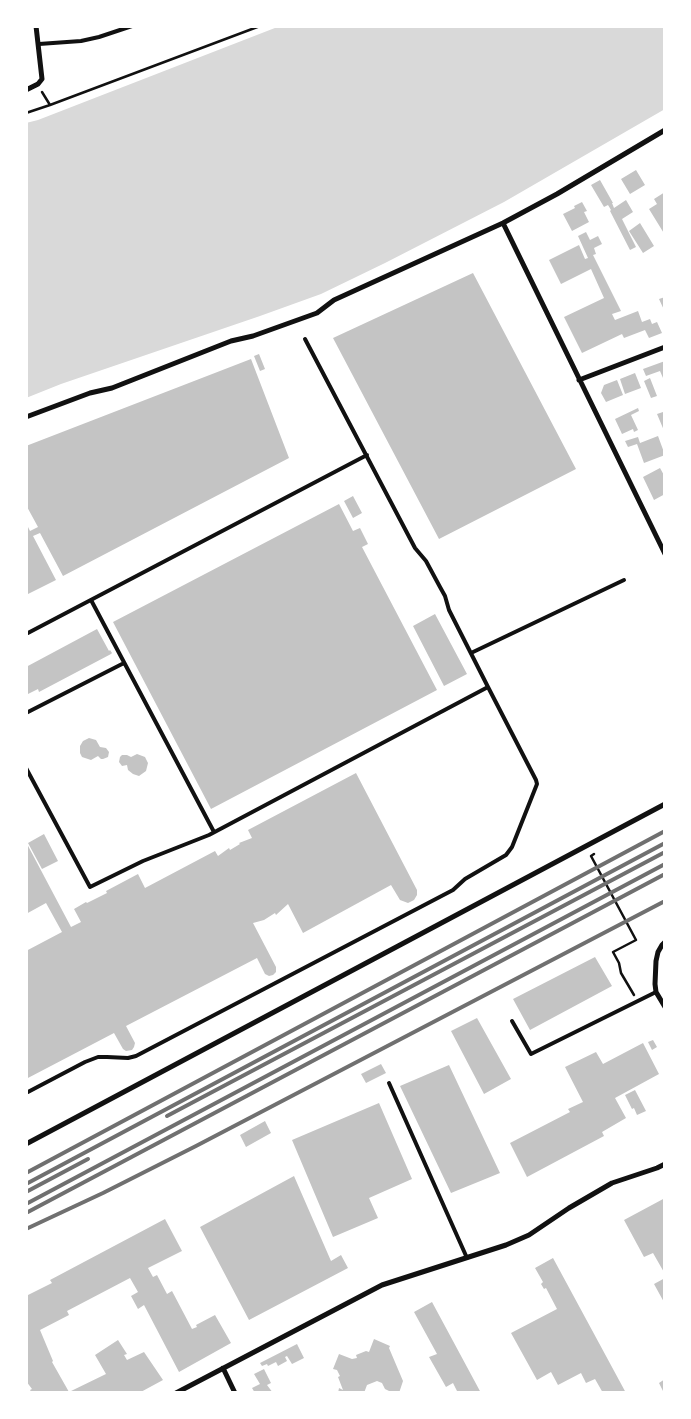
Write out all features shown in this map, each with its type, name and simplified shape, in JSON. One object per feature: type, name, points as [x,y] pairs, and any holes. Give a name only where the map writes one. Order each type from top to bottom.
[{"type":"street","points":[[26,90],[38,84],[42,79],[36,26]]},
{"type":"street","points":[[26,416],[90,392],[112,388],[230,341],[252,336],[317,313],[334,300],[503,223],[557,194],[665,130]]},
{"type":"street","points":[[503,223],[665,554]]},
{"type":"street","points":[[579,380],[665,347]]},
{"type":"street","points":[[26,1144],[665,804]]},
{"type":"street","points":[[665,942],[658,952],[656,961],[656,992],[665,1007]]},
{"type":"street","points":[[176,1393],[382,1285],[506,1245],[530,1235],[569,1208],[612,1183],[665,1164]]},
{"type":"street","points":[[223,1368],[236,1393]]},
{"type":"lane","points":[[38,44],[86,40],[132,26]]},
{"type":"lane","points":[[26,1093],[85,1062],[98,1058],[128,1058],[136,1056],[453,890],[465,879],[506,855],[512,847],[537,784],[449,610],[445,596],[426,561],[417,552],[305,339]]},
{"type":"lane","points":[[26,634],[367,455]]},
{"type":"lane","points":[[471,654],[624,580]]},
{"type":"lane","points":[[91,600],[214,832]]},
{"type":"lane","points":[[26,713],[124,663]]},
{"type":"lane","points":[[26,768],[90,887],[143,861],[214,832],[488,687]]},
{"type":"lane","points":[[512,1021],[531,1054],[656,992]]},
{"type":"lane","points":[[388,1083],[466,1258]]},
{"type":"path","points":[[26,113],[260,26]]},
{"type":"path","points":[[38,84],[50,105]]},
{"type":"path","points":[[591,856],[636,940],[613,952],[619,963],[621,973],[637,1000]]},
{"type":"shaded area","points":[[280,26],[665,26],[665,109],[504,202],[321,294],[61,384],[26,398],[26,123]]},
{"type":"building","points":[[636,170],[645,185],[630,194],[621,179]]},
{"type":"building","points":[[600,180],[614,208],[626,200],[633,212],[622,219],[636,247],[630,250],[608,205],[604,207],[591,185]]},
{"type":"building","points":[[665,192],[665,235],[649,209],[657,204],[654,199]]},
{"type":"building","points":[[582,202],[587,211],[584,212],[589,222],[572,231],[563,214]]},
{"type":"building","points":[[640,223],[654,246],[643,253],[629,231]]},
{"type":"building","points":[[586,232],[590,240],[598,236],[602,244],[594,248],[596,254],[593,255],[621,311],[612,314],[615,320],[638,311],[642,322],[650,319],[652,324],[657,322],[662,333],[649,338],[645,330],[624,338],[622,334],[582,353],[564,317],[604,298],[591,269],[561,284],[549,260],[579,245],[585,259],[588,258],[578,236]]},
{"type":"building","points":[[473,273],[576,469],[439,539],[333,338]]},
{"type":"building","points":[[665,297],[665,312],[659,299]]},
{"type":"building","points":[[259,354],[265,369],[260,371],[254,356]]},
{"type":"building","points":[[251,359],[289,458],[63,576],[40,533],[33,536],[56,580],[26,595],[26,523],[30,531],[38,527],[26,505],[26,446]]},
{"type":"building","points":[[665,361],[665,377],[663,378],[660,371],[646,376],[643,369]]},
{"type":"building","points":[[635,373],[641,388],[625,394],[620,379]]},
{"type":"building","points":[[650,378],[657,396],[651,398],[644,381]]},
{"type":"building","points":[[617,380],[623,395],[606,402],[601,393],[604,385]]},
{"type":"building","points":[[638,408],[639,411],[631,415],[638,430],[634,432],[633,429],[622,434],[615,419]]},
{"type":"building","points":[[663,412],[665,415],[665,433],[657,414]]},
{"type":"building","points":[[658,436],[665,455],[644,463],[637,444],[628,447],[625,441],[638,437],[640,443]]},
{"type":"building","points":[[660,468],[665,477],[665,494],[654,500],[643,477]]},
{"type":"building","points":[[353,496],[362,513],[353,518],[344,501]]},
{"type":"building","points":[[339,504],[353,531],[360,528],[368,544],[362,547],[437,690],[211,809],[113,622]]},
{"type":"building","points":[[435,614],[467,674],[444,686],[413,626]]},
{"type":"building","points":[[97,629],[111,654],[39,692],[38,689],[26,695],[26,667]]},
{"type":"building","points":[[89,738],[96,740],[100,747],[106,748],[109,752],[108,757],[101,759],[98,756],[91,760],[82,757],[80,746],[83,741]]},
{"type":"building","points":[[137,754],[145,757],[148,763],[146,771],[139,776],[128,770],[127,765],[122,766],[119,762],[122,755],[131,757]]},
{"type":"building","points":[[356,773],[417,890],[414,900],[408,903],[400,900],[391,885],[303,933],[288,904],[276,915],[275,913],[264,920],[253,923],[276,967],[276,972],[273,975],[265,974],[257,958],[126,1026],[135,1043],[132,1050],[126,1051],[123,1049],[114,1033],[26,1079],[26,951],[62,932],[46,903],[26,914],[26,842],[71,927],[81,922],[74,909],[107,893],[106,891],[138,874],[145,888],[215,851],[218,856],[229,848],[230,850],[239,843],[252,838],[248,830]]},
{"type":"building","points":[[44,834],[58,861],[42,869],[28,843]]},
{"type":"building","points":[[595,957],[612,986],[530,1030],[513,999]]},
{"type":"building","points":[[477,1018],[511,1079],[484,1094],[451,1031]]},
{"type":"building","points":[[653,1040],[657,1047],[652,1050],[648,1042]]},
{"type":"building","points":[[643,1043],[659,1074],[615,1098],[626,1118],[602,1132],[604,1136],[527,1177],[510,1143],[570,1112],[568,1109],[583,1102],[565,1067],[596,1052],[603,1064]]},
{"type":"building","points":[[381,1064],[386,1073],[366,1083],[361,1074]]},
{"type":"building","points":[[449,1065],[500,1173],[451,1193],[400,1086]]},
{"type":"building","points":[[635,1090],[646,1111],[637,1115],[625,1095]]},
{"type":"building","points":[[379,1103],[412,1179],[369,1198],[378,1218],[333,1237],[292,1140]]},
{"type":"building","points":[[265,1121],[271,1133],[246,1147],[240,1135]]},
{"type":"building","points":[[294,1176],[331,1261],[341,1255],[348,1268],[249,1320],[200,1227]]},
{"type":"building","points":[[665,1198],[665,1274],[653,1253],[644,1257],[624,1220]]},
{"type":"building","points":[[165,1219],[182,1251],[148,1268],[153,1277],[157,1275],[167,1294],[172,1291],[192,1329],[215,1315],[231,1343],[179,1372],[144,1305],[138,1309],[131,1296],[138,1292],[130,1278],[67,1311],[69,1315],[40,1330],[52,1362],[69,1392],[106,1374],[95,1355],[118,1340],[127,1354],[124,1355],[127,1360],[144,1352],[163,1380],[139,1393],[32,1393],[30,1390],[32,1389],[26,1381],[26,1296],[52,1283],[50,1280]]},
{"type":"building","points":[[553,1258],[626,1393],[603,1393],[595,1379],[586,1383],[581,1373],[558,1385],[551,1372],[537,1380],[511,1333],[557,1309],[546,1288],[544,1289],[541,1284],[543,1282],[535,1268]]},
{"type":"building","points":[[665,1278],[665,1304],[654,1284]]},
{"type":"building","points":[[432,1302],[481,1393],[458,1393],[453,1383],[446,1387],[429,1357],[437,1354],[414,1312]]},
{"type":"building","points":[[374,1339],[390,1346],[389,1348],[403,1381],[399,1393],[393,1393],[385,1389],[382,1383],[377,1381],[367,1385],[364,1393],[338,1393],[339,1388],[343,1390],[338,1377],[340,1376],[337,1370],[333,1369],[339,1354],[352,1359],[357,1358],[356,1355],[366,1351],[369,1352]]},
{"type":"building","points":[[297,1344],[304,1358],[292,1364],[287,1356],[285,1357],[287,1361],[278,1366],[276,1362],[268,1366],[267,1364],[262,1366],[260,1363]]},
{"type":"building","points":[[264,1369],[271,1383],[267,1385],[273,1393],[255,1393],[252,1388],[260,1384],[254,1374]]},
{"type":"building","points":[[665,1379],[665,1393],[664,1393],[659,1383]]},
{"type":"railway","points":[[26,1173],[665,831]]},
{"type":"railway","points":[[26,1184],[665,843]]},
{"type":"railway","points":[[167,1116],[665,852]]},
{"type":"railway","points":[[26,1204],[665,864]]},
{"type":"railway","points":[[26,1213],[665,874]]},
{"type":"railway","points":[[26,1229],[196,1146],[665,901]]},
{"type":"railway","points":[[26,1192],[88,1159]]}]
